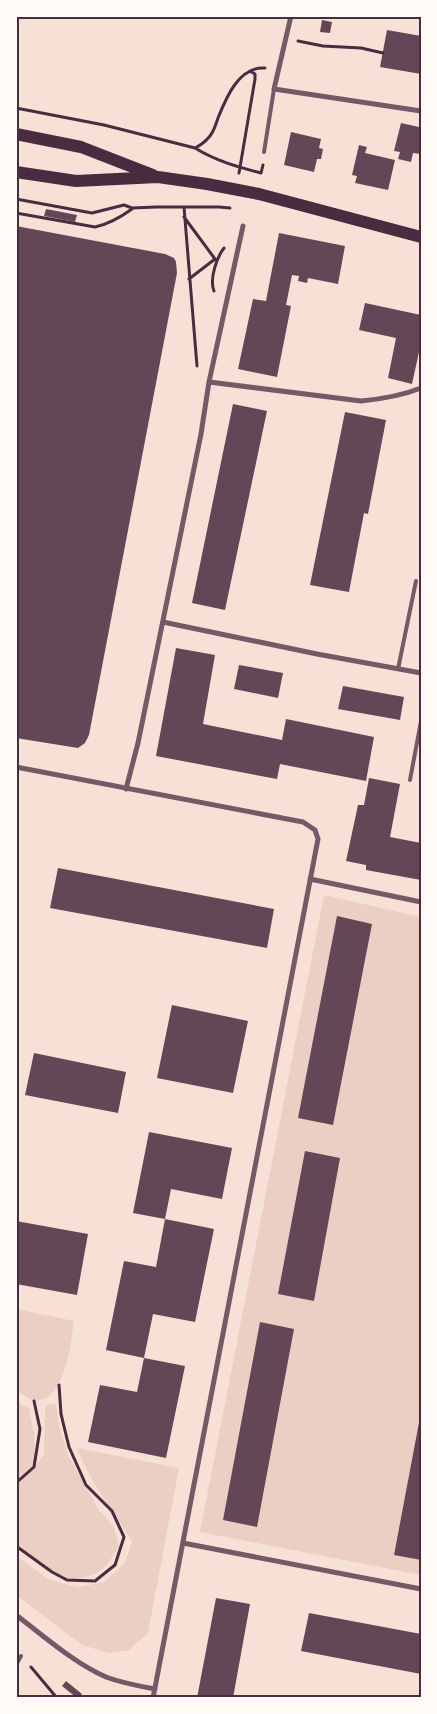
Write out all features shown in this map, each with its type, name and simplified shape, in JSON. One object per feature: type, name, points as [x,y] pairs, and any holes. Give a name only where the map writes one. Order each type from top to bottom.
[{"type":"main road","points":[[16,134],[81,147],[158,177],[259,194],[421,237]]},
{"type":"main road","points":[[16,172],[76,181],[158,177]]},
{"type":"street","points":[[291,16],[274,89],[421,111]]},
{"type":"street","points":[[126,788],[138,743],[209,382],[243,226]]},
{"type":"street","points":[[209,382],[361,401],[406,394],[421,388]]},
{"type":"street","points":[[163,622],[421,673]]},
{"type":"street","points":[[16,767],[303,822],[315,830],[318,839],[153,1698]]},
{"type":"street","points":[[310,878],[421,902]]},
{"type":"street","points":[[183,1543],[421,1589]]},
{"type":"street","points":[[16,1615],[87,1667],[107,1677],[128,1684],[155,1689]]},
{"type":"lane","points":[[264,152],[274,89]]},
{"type":"lane","points":[[398,669],[416,581]]},
{"type":"lane","points":[[410,780],[421,721]]},
{"type":"lane","points":[[16,1665],[21,1656]]},
{"type":"path","points":[[285,38],[322,46],[361,48],[383,53]]},
{"type":"path","points":[[195,148],[212,135],[226,100],[237,82],[254,68],[278,69]]},
{"type":"path","points":[[250,71],[255,74],[256,79]]},
{"type":"path","points":[[16,108],[104,125],[195,148],[228,164],[262,173],[264,152]]},
{"type":"path","points":[[16,199],[92,213],[124,204],[132,208],[219,207],[237,209]]},
{"type":"path","points":[[184,207],[197,367]]},
{"type":"path","points":[[16,214],[95,227],[119,218],[132,208]]},
{"type":"path","points":[[184,216],[215,259],[189,280]]},
{"type":"path","points":[[16,1546],[52,1572],[67,1580],[95,1581],[115,1565],[124,1537],[112,1511],[86,1485],[69,1447],[61,1414],[59,1384]]},
{"type":"path","points":[[16,1483],[34,1467],[40,1430],[34,1401]]},
{"type":"path","points":[[21,1656],[57,1698]]},
{"type":"shaded area","points":[[324,895],[421,917],[421,1412],[394,1554],[421,1560],[421,1575],[200,1532]]},
{"type":"shaded area","points":[[17,1309],[74,1321],[70,1350],[60,1381],[48,1397],[34,1401],[16,1391]]},
{"type":"shaded area","points":[[16,1402],[29,1408],[34,1434],[35,1466],[44,1455],[45,1408],[48,1404],[56,1404],[59,1426],[69,1457],[99,1510],[114,1527],[119,1546],[109,1562],[99,1572],[86,1577],[67,1580],[16,1546]]},
{"type":"shaded area","points":[[77,1448],[179,1468],[148,1633],[129,1650],[109,1653],[82,1645],[16,1595],[16,1556],[50,1580],[78,1587],[104,1582],[125,1563],[132,1541],[95,1484]]},
{"type":"building","points":[[322,20],[332,22],[330,33],[320,32]]},
{"type":"building","points":[[387,30],[421,36],[421,74],[380,67]]},
{"type":"building","points":[[420,121],[421,154],[413,153],[411,162],[398,159],[400,152],[394,151],[401,123],[419,127]]},
{"type":"building","points":[[291,132],[321,139],[319,148],[323,149],[321,159],[317,159],[314,172],[284,165]]},
{"type":"building","points":[[359,145],[367,147],[365,153],[395,160],[388,190],[355,183],[357,176],[352,175]]},
{"type":"building","points":[[46,209],[77,215],[75,222],[44,216]]},
{"type":"building","points":[[16,226],[165,254],[174,258],[176,262],[177,273],[89,735],[85,743],[78,748],[16,738]]},
{"type":"building","points":[[279,233],[345,246],[338,284],[308,278],[307,283],[298,281],[299,276],[292,275],[286,305],[291,306],[277,377],[238,369],[253,299],[266,301]]},
{"type":"building","points":[[365,303],[421,315],[421,343],[412,384],[388,378],[396,338],[359,330]]},
{"type":"building","points":[[233,404],[267,411],[225,610],[192,603]]},
{"type":"building","points":[[345,412],[386,420],[368,514],[364,513],[349,592],[310,585]]},
{"type":"building","points":[[176,648],[215,655],[203,724],[282,740],[286,719],[374,737],[366,781],[280,764],[277,779],[156,756]]},
{"type":"building","points":[[239,665],[283,673],[278,698],[234,689]]},
{"type":"building","points":[[343,686],[404,697],[400,720],[338,709]]},
{"type":"building","points":[[369,778],[400,784],[390,837],[421,843],[421,880],[366,870],[366,865],[346,861],[358,805],[364,805]]},
{"type":"building","points":[[58,868],[274,909],[267,948],[50,908]]},
{"type":"building","points":[[337,916],[372,924],[333,1125],[298,1118]]},
{"type":"building","points":[[172,1005],[248,1021],[233,1093],[157,1078]]},
{"type":"building","points":[[34,1053],[126,1072],[118,1113],[25,1095]]},
{"type":"building","points":[[149,1132],[232,1148],[222,1199],[171,1189],[165,1219],[133,1213]]},
{"type":"building","points":[[305,1151],[340,1158],[314,1301],[278,1294]]},
{"type":"building","points":[[165,1219],[214,1229],[195,1322],[153,1314],[144,1358],[106,1350],[124,1261],[156,1267]]},
{"type":"building","points":[[16,1221],[88,1234],[77,1295],[16,1284]]},
{"type":"building","points":[[260,1322],[294,1329],[257,1527],[223,1520]]},
{"type":"building","points":[[144,1358],[185,1366],[166,1458],[88,1442],[100,1385],[137,1392]]},
{"type":"building","points":[[421,1417],[421,1560],[394,1555]]},
{"type":"building","points":[[216,1598],[250,1604],[233,1698],[197,1698]]},
{"type":"building","points":[[309,1613],[421,1634],[421,1674],[301,1651]]},
{"type":"building","points":[[66,1681],[82,1694],[79,1698],[62,1686]]}]
